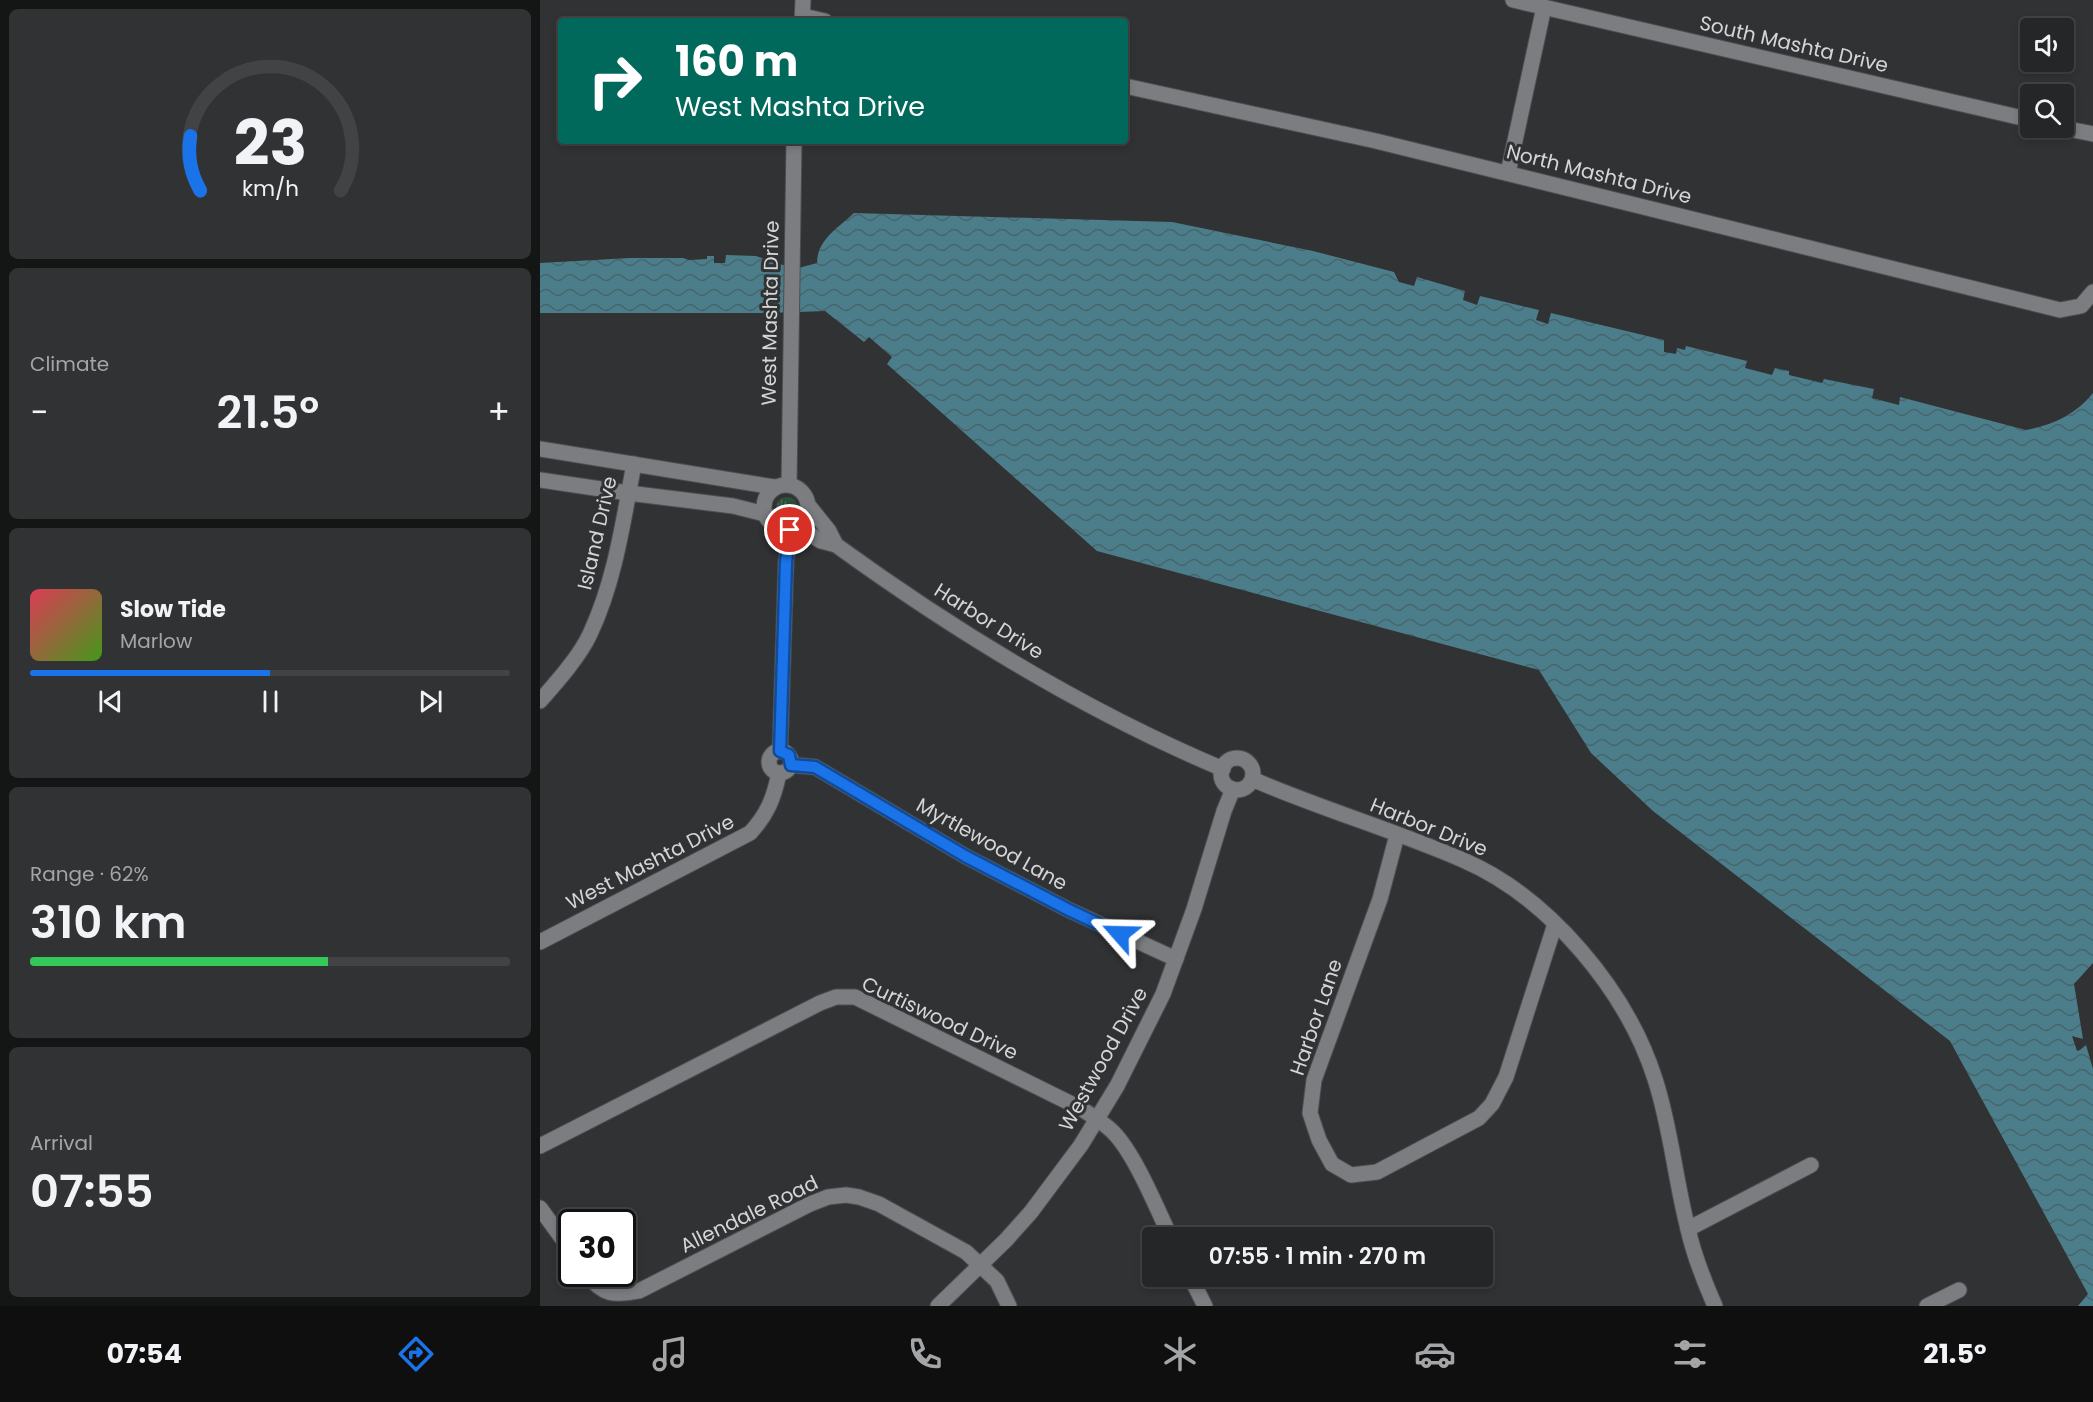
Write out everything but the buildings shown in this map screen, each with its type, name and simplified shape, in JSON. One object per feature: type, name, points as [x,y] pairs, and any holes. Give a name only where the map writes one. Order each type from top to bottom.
[{"type":"street","points":[[802,18],[803,0]]},
{"type":"street","name":"South Mashta Drive","points":[[1513,0],[2020,117]]},
{"type":"street","points":[[1508,173],[1544,7]]},
{"type":"street","name":"North Mashta Drive","points":[[1128,87],[1376,141],[2060,309],[2081,306],[2093,292]]},
{"type":"street","points":[[2074,130],[2093,134]]},
{"type":"street","name":"West Mashta Drive","points":[[781,486],[793,249],[794,144]]},
{"type":"street","points":[[540,449],[781,486],[803,492],[809,506],[808,514],[794,528],[786,562],[780,751],[789,755],[785,769]]},
{"type":"street","name":"Island Drive","points":[[540,701],[590,636],[611,582],[634,464]]},
{"type":"street","points":[[540,480],[733,506],[765,514]]},
{"type":"street","points":[[781,486],[767,495],[764,506],[765,514],[769,521],[782,530],[794,528]]},
{"type":"street","name":"Harbor Drive","points":[[809,506],[830,531],[836,545]]},
{"type":"street","name":"Harbor Drive","points":[[794,528],[821,542],[836,545],[940,616],[1106,714],[1222,769]]},
{"type":"street","points":[[1242,759],[1251,766],[1252,779],[1241,790],[1233,789],[1224,784],[1221,778],[1222,769],[1230,760],[1242,759]]},
{"type":"street","name":"Myrtlewood Lane","points":[[785,769],[815,767],[965,856],[1069,910],[1176,959]]},
{"type":"street","name":"West Mashta Drive","points":[[540,942],[750,833],[772,804],[785,769]]},
{"type":"street","name":"Harbor Drive","points":[[1252,779],[1465,860],[1505,882],[1533,903],[1589,960],[1624,1012],[1653,1075],[1665,1110],[1688,1229],[1697,1263],[1715,1306]]},
{"type":"street","name":"Westwood Drive","points":[[938,1306],[1012,1233],[1053,1184],[1081,1145],[1117,1086],[1163,994],[1194,909],[1233,789]]},
{"type":"street","name":"Harbor Lane","points":[[1396,835],[1380,899],[1314,1080],[1310,1113],[1319,1140],[1332,1164],[1351,1175],[1377,1172],[1479,1119],[1492,1104],[1506,1077],[1555,924]]},
{"type":"street","name":"Curtiswood Drive","points":[[540,1146],[820,1002],[836,997],[855,997],[1080,1108],[1114,1132],[1131,1156],[1166,1227]]},
{"type":"street","points":[[1688,1229],[1810,1165]]},
{"type":"street","name":"Allendale Road","points":[[599,1287],[619,1295],[639,1291],[810,1204],[828,1197],[846,1195],[879,1204],[966,1252],[997,1281],[1010,1306]]},
{"type":"street","points":[[540,1208],[558,1233]]},
{"type":"street","points":[[1196,1287],[1205,1306]]},
{"type":"street","points":[[1927,1306],[1959,1290]]},
{"type":"green space","points":[[787,497],[795,500],[798,508],[795,516],[787,519],[779,516],[776,508],[779,500]]},
{"type":"water","points":[[854,213],[1172,222],[1313,251],[1394,272],[1399,282],[1414,286],[1417,277],[1465,291],[1463,300],[1477,305],[1480,296],[1539,310],[1536,320],[1548,324],[1551,313],[1664,340],[1664,352],[1676,354],[1677,348],[1685,350],[1686,346],[1747,361],[1745,368],[1772,375],[1775,368],[1789,371],[1789,375],[1822,383],[1824,379],[1874,389],[1872,398],[1899,405],[1900,397],[2026,430],[2063,418],[2093,393],[2093,963],[2074,984],[2083,1039],[2072,1036],[2077,1051],[2086,1045],[2093,1069],[2093,1306],[2078,1306],[2088,1294],[1950,1041],[1653,811],[1591,753],[1539,670],[1097,551],[887,364],[892,357],[869,337],[864,342],[825,311],[540,313],[540,263],[630,258],[689,260],[707,259],[707,256],[714,256],[714,263],[725,263],[726,255],[756,256],[795,269],[817,263],[824,241]]},
{"type":"route","points":[[790,530],[786,562],[780,751],[789,755],[791,765],[815,767],[965,856],[1120,934]]}]
